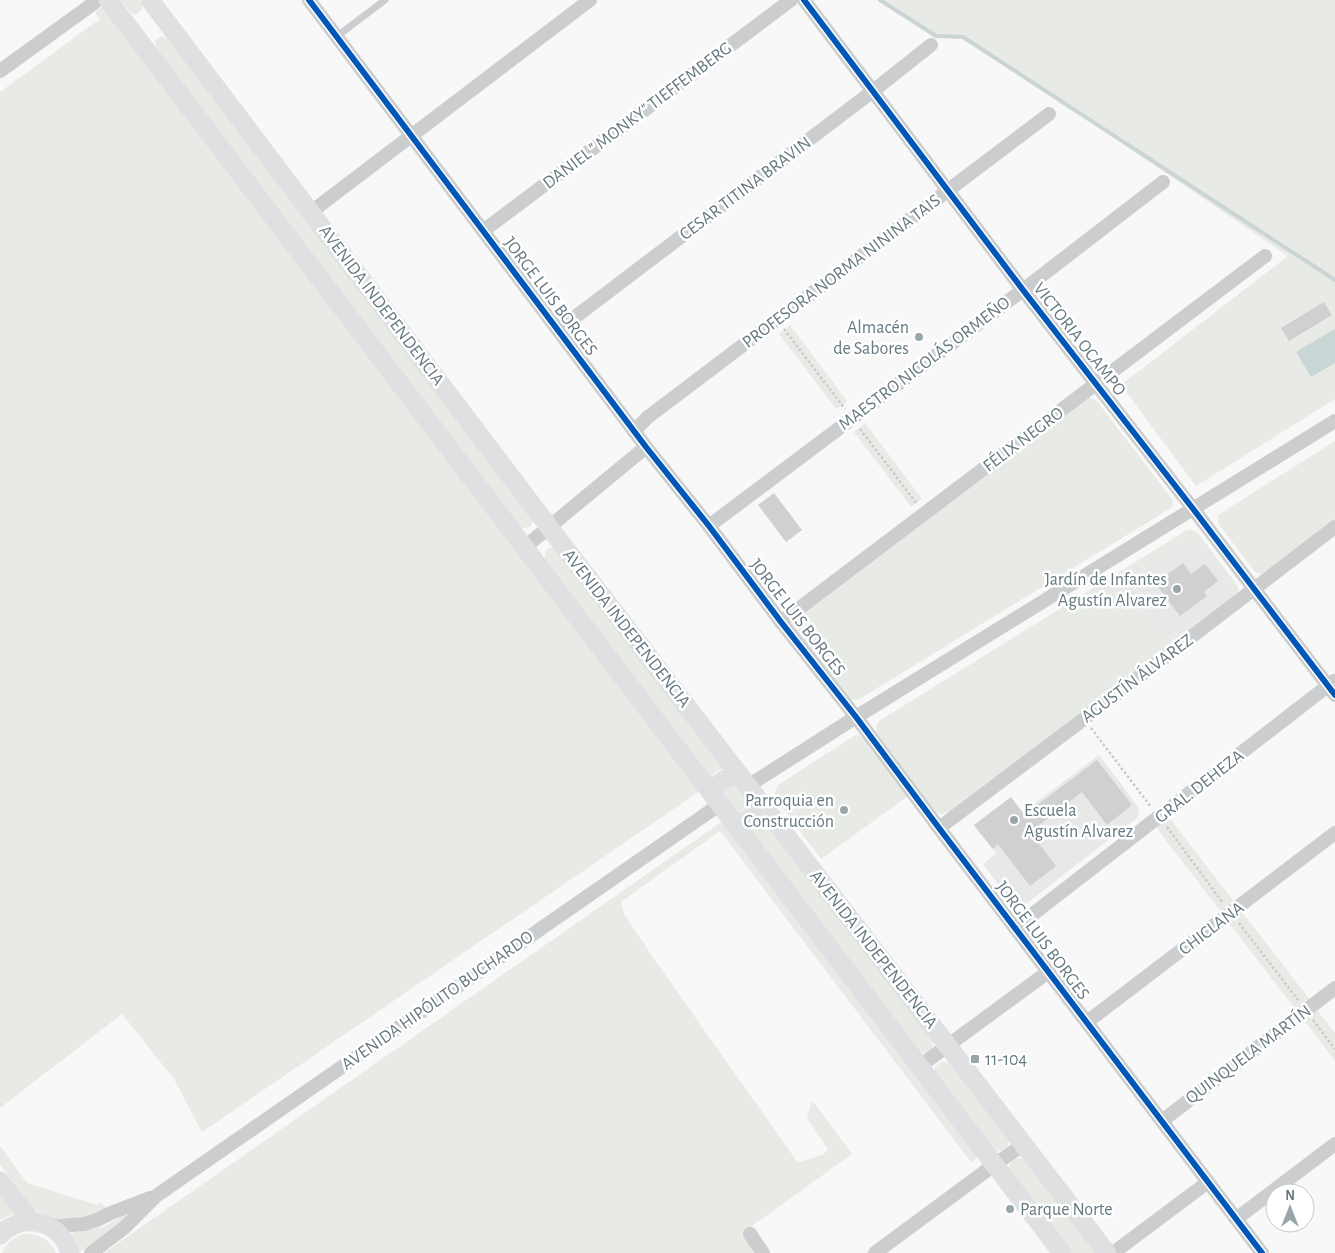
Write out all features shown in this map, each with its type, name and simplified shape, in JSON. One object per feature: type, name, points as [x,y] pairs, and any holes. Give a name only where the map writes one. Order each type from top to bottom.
[{"type":"main road","name":"AVENIDA INDEPENDENCIA","points":[[108,0],[716,801],[920,1066],[1056,1251]]},
{"type":"main road","name":"AVENIDA INDEPENDENCIA","points":[[156,5],[549,527],[1107,1253]]},
{"type":"main road","points":[[135,35],[156,5]]},
{"type":"main road","points":[[716,801],[718,784],[722,780],[734,776],[744,780]]},
{"type":"main road","points":[[734,823],[743,823],[750,820],[756,815],[762,803]]},
{"type":"main road","points":[[0,1181],[38,1223]]},
{"type":"main road","points":[[0,1235],[7,1228],[14,1225],[38,1223],[51,1227],[63,1238],[70,1253]]},
{"type":"street","points":[[0,71],[98,0]]},
{"type":"street","name":"JORGE LUIS BORGES","points":[[309,0],[646,447],[856,717],[938,828],[1262,1253]]},
{"type":"street","points":[[311,212],[590,0]]},
{"type":"street","name":"DANIEL \" MONKY\" TIEFFEMBERG","points":[[483,231],[791,0]]},
{"type":"street","name":"VICTORIA OCAMPO","points":[[804,0],[1023,290],[1254,589],[1333,687]]},
{"type":"street","name":"CESAR TITINA BRAVIN","points":[[558,330],[931,45]]},
{"type":"street","name":"PROFESORA NORMA NININA TAIS","points":[[634,431],[648,417],[1049,114]]},
{"type":"street","name":"MAESTRO NICOLÁS ORMEÑO","points":[[709,526],[1023,290],[1163,182]]},
{"type":"street","name":"FÉLIX NEGRO","points":[[781,622],[1264,256]]},
{"type":"street","points":[[744,780],[856,717],[1194,510],[1335,421]]},
{"type":"street","points":[[525,547],[646,447]]},
{"type":"street","name":"AGUSTÍN ÁLVAREZ","points":[[938,828],[1084,719],[1335,526]]},
{"type":"street","name":"GRAL. DEHEZA","points":[[1015,928],[1158,816],[1333,687]]},
{"type":"street","name":"AVENIDA HIPÓLITO BUCHARDO","points":[[91,1253],[124,1228],[156,1196],[716,801]]},
{"type":"street","name":"CHICLANA","points":[[1087,1022],[1335,833]]},
{"type":"street","points":[[920,1066],[1048,972]]},
{"type":"street","name":"QUINQUELA MARTÍN","points":[[1162,1120],[1335,988]]},
{"type":"street","points":[[875,1253],[1024,1144]]},
{"type":"street","points":[[1236,1219],[1335,1144]]},
{"type":"street","points":[[1113,1253],[1208,1182]]},
{"type":"street","name":"AVENIDA HIPÓLITO BUCHARDO","points":[[38,1223],[59,1226],[84,1224],[156,1196]]},
{"type":"street","points":[[750,1234],[763,1253]]},
{"type":"lane","points":[[336,37],[385,0]]},
{"type":"path","points":[[777,320],[924,513]]},
{"type":"path","points":[[1084,719],[1335,1049]]},
{"type":"shaded area","points":[[120,0],[139,0],[142,9],[137,14],[132,14]]},
{"type":"shaded area","points":[[882,0],[1335,0],[1335,399],[1196,486],[1121,385],[1288,256],[971,41],[963,37],[936,36]]},
{"type":"shaded area","points":[[103,8],[700,791],[202,1132],[174,1079],[122,1014],[0,1108],[0,92],[100,19],[95,12]]},
{"type":"shaded area","points":[[162,36],[169,40],[532,517],[530,527],[522,528],[518,524],[156,48],[155,41]]},
{"type":"shaded area","points":[[790,325],[847,401],[836,409],[779,334]]},
{"type":"shaded area","points":[[1335,329],[1335,363],[1311,377],[1296,352]]},
{"type":"shaded area","points":[[1089,398],[1096,400],[1172,499],[1173,505],[1171,508],[861,698],[857,700],[850,699],[792,626],[792,621]]},
{"type":"shaded area","points":[[865,423],[922,499],[911,507],[854,432]]},
{"type":"shaded area","points":[[1335,441],[1335,519],[1266,572],[1260,574],[1255,572],[1218,523],[1218,515]]},
{"type":"shaded area","points":[[1187,530],[1193,530],[1198,533],[1239,590],[1238,593],[1166,649],[951,811],[941,814],[935,812],[878,734],[876,728],[879,721]],"holes":[[[1192,537],[1229,585],[1228,593],[1164,641],[1123,585]]]},
{"type":"shaded area","name":"Jardín de Infantes Agustín Alvarez","points":[[1192,537],[1229,585],[1228,593],[1164,641],[1123,585]]},
{"type":"shaded area","points":[[550,548],[555,548],[725,768],[717,771],[711,778],[546,561],[545,553]]},
{"type":"shaded area","points":[[857,735],[864,737],[908,796],[821,859],[776,799],[775,793],[778,785]]},
{"type":"shaded area","points":[[1099,755],[1139,808],[1138,817],[1026,904],[1013,904],[983,864],[996,853],[974,826],[1011,797],[1023,812]]},
{"type":"shaded area","points":[[733,786],[739,787],[751,805],[748,810],[740,814],[737,813],[724,795],[727,789]]},
{"type":"shaded area","points":[[1168,816],[1235,903],[1222,913],[1155,826]]},
{"type":"shaded area","points":[[765,819],[932,1040],[933,1046],[928,1052],[920,1053],[750,830],[758,826]]},
{"type":"shaded area","points":[[720,823],[723,823],[978,1157],[971,1162],[720,831],[621,902],[624,914],[798,1163],[824,1154],[828,1149],[807,1118],[812,1100],[852,1154],[742,1233],[755,1253],[104,1253]]},
{"type":"shaded area","points":[[1242,912],[1311,1001],[1297,1011],[1228,922]]},
{"type":"shaded area","points":[[1317,1010],[1335,1033],[1335,1061],[1304,1020]]},
{"type":"shaded area","points":[[941,1062],[951,1064],[1009,1141],[1005,1148],[994,1151],[935,1075],[935,1067]]},
{"type":"shaded area","points":[[0,1146],[27,1183],[97,1205],[101,1202],[106,1208],[88,1215],[68,1218],[48,1216],[39,1212],[31,1207],[0,1164]]},
{"type":"shaded area","points":[[1020,1158],[1023,1159],[1097,1253],[1071,1253],[1009,1169],[1012,1161]]},
{"type":"shaded area","points":[[0,1196],[13,1214],[0,1220]]},
{"type":"shaded area","points":[[123,1215],[126,1216],[125,1221],[80,1252],[71,1233],[104,1227]]},
{"type":"shaded area","points":[[24,1234],[43,1238],[51,1244],[56,1253],[2,1253],[11,1240]]},
{"type":"building","points":[[1324,302],[1332,315],[1289,341],[1281,328]]},
{"type":"building","points":[[774,493],[802,530],[786,542],[758,505]]},
{"type":"building","points":[[1183,563],[1191,574],[1205,564],[1218,581],[1204,592],[1207,596],[1180,616],[1155,583]]},
{"type":"building","name":"Escuela Agustín Alvarez","points":[[1097,760],[1132,805],[1107,825],[1082,792],[1030,832],[1056,866],[1030,886],[998,844],[993,849],[974,825],[1011,797],[1024,815]]},
{"type":"waterway","points":[[880,0],[936,36],[963,37],[1335,280]]},
{"type":"cycle path","points":[[309,0],[646,447],[856,717],[1262,1253]]},
{"type":"cycle path","points":[[804,0],[1023,290],[1335,695]]},
{"type":"place","name":"Almacén de Sabores","points":[[919,337]]},
{"type":"place","name":"Jardín de Infantes Agustín Alvarez","points":[[1177,589]]},
{"type":"place","name":"Parroquia en Construcción","points":[[844,810]]},
{"type":"place","name":"Escuela Agustín Alvarez","points":[[1014,820]]},
{"type":"place","name":"11-104","points":[[975,1059]]},
{"type":"place","name":"Parque Norte","points":[[1010,1209]]}]
